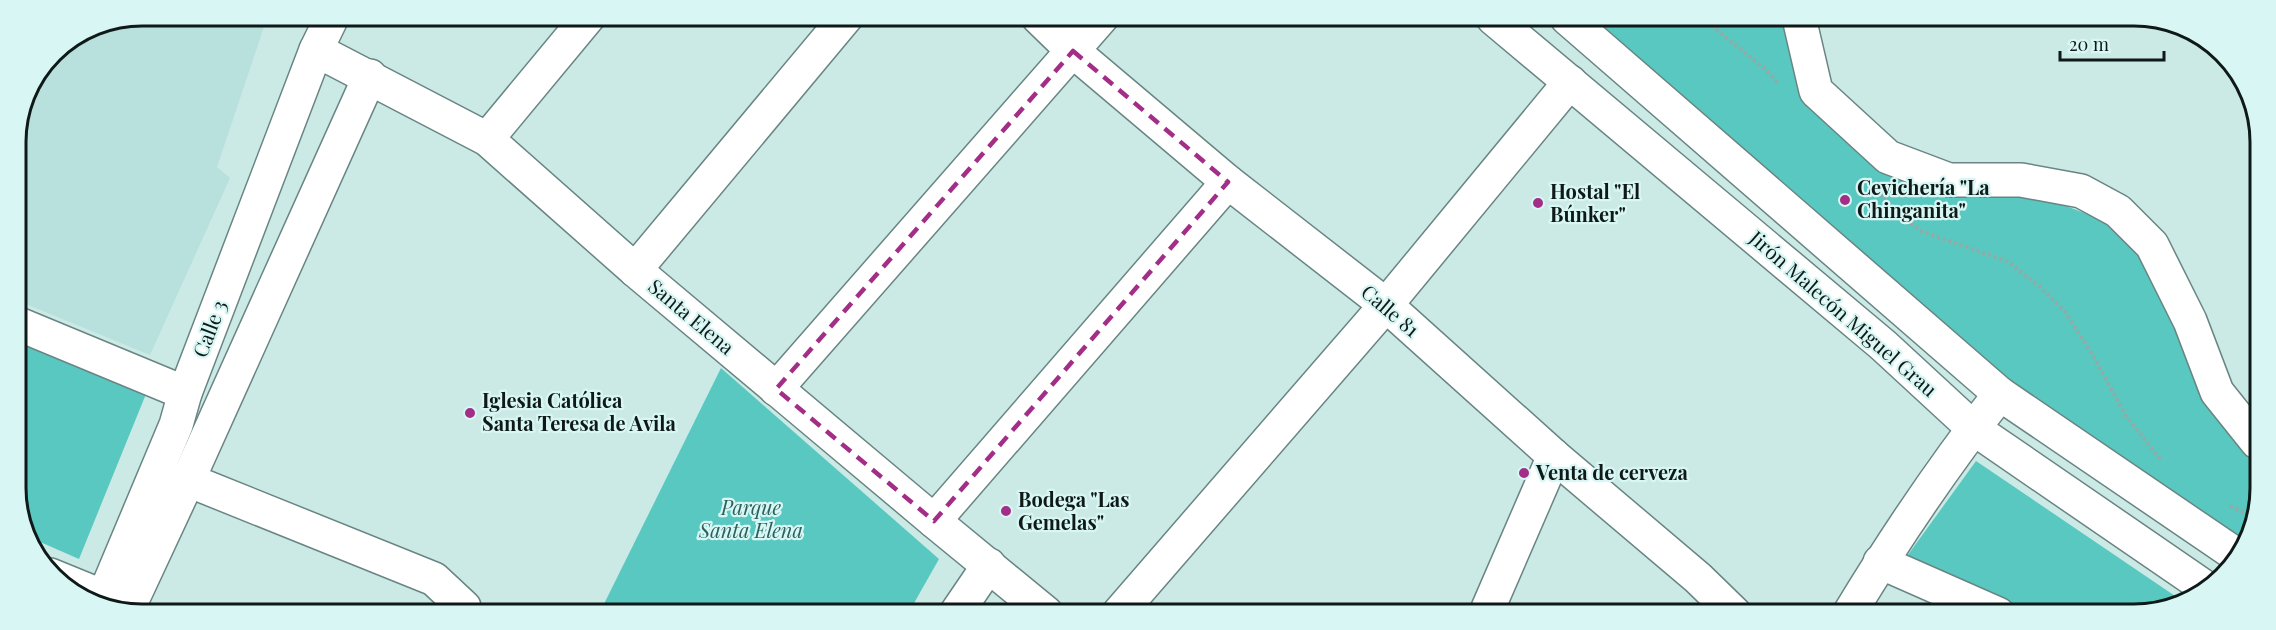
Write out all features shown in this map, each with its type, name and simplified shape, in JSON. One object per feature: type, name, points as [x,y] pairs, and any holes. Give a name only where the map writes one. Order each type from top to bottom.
[{"type":"street","name":"Calle 3","points":[[116,601],[185,393],[316,50],[328,26]]},
{"type":"street","points":[[487,139],[581,26]]},
{"type":"street","points":[[635,270],[839,26]]},
{"type":"street","name":"Calle 81","points":[[1047,26],[1073,51],[1228,182],[1386,305],[1554,456],[1698,578],[1724,604]]},
{"type":"street","points":[[776,389],[1094,26]]},
{"type":"street","name":"Jirón Malecón Miguel Grau","points":[[1503,26],[1883,345],[1973,428],[2200,584]]},
{"type":"street","points":[[1576,26],[2000,394],[2232,552]]},
{"type":"street","points":[[1801,26],[1816,91],[1888,157],[1949,180],[2021,180],[2081,191],[2118,211],[2152,245],[2190,321],[2217,392],[2250,433]]},
{"type":"street","name":"Santa Elena","points":[[316,50],[370,76],[487,139],[635,270],[989,566],[1027,604]]},
{"type":"street","name":"Calle 3","points":[[117,601],[188,480],[370,76]]},
{"type":"street","points":[[1127,604],[1386,305],[1570,82]]},
{"type":"street","points":[[934,522],[1228,182]]},
{"type":"street","points":[[25,327],[185,393]]},
{"type":"street","points":[[1855,604],[1880,562],[1973,428],[2000,394]]},
{"type":"street","points":[[1490,604],[1554,456]]},
{"type":"street","points":[[188,480],[434,579],[461,604]]},
{"type":"street","points":[[1880,562],[1975,604]]},
{"type":"street","points":[[963,604],[989,566]]},
{"type":"path","points":[[1712,26],[1765,69],[1781,86]]},
{"type":"path","points":[[1875,189],[1898,213],[1922,231],[2007,261],[2059,305],[2091,352],[2126,416],[2162,461]]},
{"type":"path","points":[[2222,502],[2247,513]]},
{"type":"highlighted area","points":[[1073,51],[1228,182],[934,521],[776,389]]},
{"type":"shaded area","points":[[126,26],[264,26],[217,167],[230,178],[150,355],[26,304],[26,126],[29,111],[41,83],[65,54],[90,37],[111,29]]},
{"type":"green space","points":[[1568,26],[1788,26],[1792,44],[1898,153],[2048,199],[2123,228],[2250,440],[2248,511],[2242,533],[2235,547],[2232,552],[2000,394]]},
{"type":"green space","points":[[25,338],[148,389],[79,559],[38,541],[28,511],[25,489]]},
{"type":"green space","name":"Parque Santa Elena","points":[[721,368],[939,559],[914,604],[604,604]]},
{"type":"green space","points":[[1976,461],[2176,597],[2150,604],[1994,604],[1902,563]]},
{"type":"place","name":"Cevichería \"La Chinganita\"","points":[[1845,200]]},
{"type":"place","name":"Hostal \"El Búnker\"","points":[[1538,203]]},
{"type":"place","name":"Iglesia Católica Santa Teresa de Avila","points":[[470,413]]},
{"type":"place","name":"Venta de cerveza","points":[[1524,473]]},
{"type":"place","name":"Bodega \"Las Gemelas\"","points":[[1006,511]]}]
